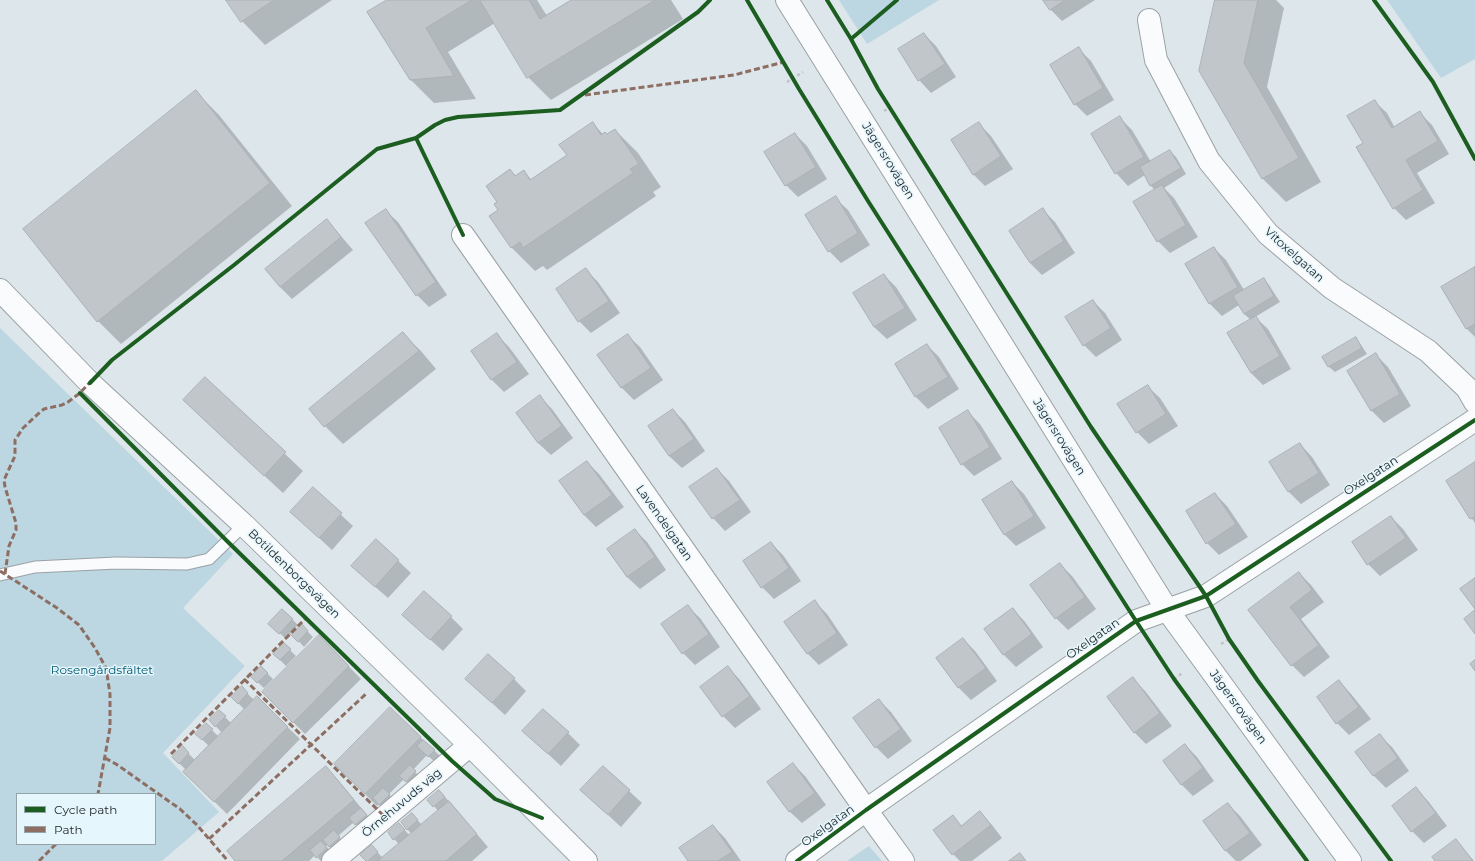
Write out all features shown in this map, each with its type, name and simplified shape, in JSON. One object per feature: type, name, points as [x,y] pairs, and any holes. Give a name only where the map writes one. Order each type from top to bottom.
[{"type":"street","name":"Jägersrovägen","points":[[787,0],[1168,611],[1350,861]]},
{"type":"street","name":"Vitoxelgatan","points":[[1149,20],[1156,60],[1209,161],[1268,234],[1332,288],[1428,351],[1466,388],[1475,402]]},
{"type":"street","name":"Lavendelgatan","points":[[463,235],[866,810],[904,861]]},
{"type":"street","name":"Botildenborgsvägen","points":[[0,290],[90,383],[244,525],[470,745],[586,861]]},
{"type":"street","name":"Oxelgatan","points":[[797,861],[866,810],[1136,621],[1168,611],[1206,596],[1475,420]]},
{"type":"street","name":"Örnehuvuds väg","points":[[333,861],[470,745]]},
{"type":"lane","points":[[0,575],[35,567],[116,563],[187,564],[209,559],[244,525]]},
{"type":"path","points":[[787,82],[808,69]]},
{"type":"green space","points":[[839,0],[939,0],[867,44]]},
{"type":"green space","points":[[1387,0],[1475,0],[1475,59],[1441,78]]},
{"type":"green space","name":"Rosengårdsfältet","points":[[0,328],[233,554],[183,608],[245,666],[163,753],[219,812],[162,861],[0,861]]},
{"type":"green space","points":[[869,846],[882,861],[847,861]]},
{"type":"building","points":[[226,0],[274,0],[241,22]]},
{"type":"building","points":[[387,0],[472,0],[426,28],[454,76],[410,80],[367,12]]},
{"type":"building","points":[[480,0],[529,0],[540,19],[571,0],[655,0],[527,78]]},
{"type":"building","points":[[1043,0],[1065,0],[1050,10]]},
{"type":"building","points":[[1215,0],[1258,0],[1244,63],[1299,158],[1262,179],[1199,71]]},
{"type":"building","points":[[924,33],[945,64],[918,81],[898,49]]},
{"type":"building","points":[[1079,47],[1103,88],[1074,105],[1050,65]]},
{"type":"building","points":[[196,90],[270,183],[97,322],[23,229]]},
{"type":"building","points":[[1375,100],[1392,128],[1420,111],[1438,141],[1406,160],[1423,190],[1393,209],[1356,147],[1363,143],[1347,116]]},
{"type":"building","points":[[1120,116],[1144,157],[1115,174],[1091,134]]},
{"type":"building","points":[[593,122],[601,135],[605,132],[607,134],[615,129],[639,164],[630,169],[633,173],[523,248],[520,242],[511,248],[489,216],[498,210],[494,204],[497,202],[486,186],[510,169],[515,176],[524,170],[530,180],[567,155],[559,145]]},
{"type":"building","points":[[979,122],[1001,156],[973,175],[951,140]]},
{"type":"building","points":[[795,133],[816,167],[785,186],[764,152]]},
{"type":"building","points":[[1170,150],[1181,168],[1150,186],[1140,167]]},
{"type":"building","points":[[1162,185],[1186,225],[1157,242],[1133,202]]},
{"type":"building","points":[[836,196],[858,233],[828,252],[805,215]]},
{"type":"building","points":[[1043,208],[1064,241],[1030,263],[1009,231]]},
{"type":"building","points":[[386,209],[436,282],[416,296],[365,223]]},
{"type":"building","points":[[327,219],[341,237],[280,287],[265,269]]},
{"type":"building","points":[[1214,247],[1238,287],[1209,304],[1185,264]]},
{"type":"building","points":[[1475,267],[1475,324],[1466,329],[1441,287]]},
{"type":"building","points":[[586,268],[609,301],[578,322],[556,289]]},
{"type":"building","points":[[884,274],[905,308],[874,327],[853,293]]},
{"type":"building","points":[[1264,278],[1274,296],[1244,314],[1233,296]]},
{"type":"building","points":[[1093,300],[1111,328],[1083,346],[1065,317]]},
{"type":"building","points":[[1256,316],[1280,356],[1251,373],[1227,333]]},
{"type":"building","points":[[403,332],[419,351],[324,427],[309,409]]},
{"type":"building","points":[[497,333],[517,362],[491,380],[471,351]]},
{"type":"building","points":[[628,334],[651,368],[621,388],[597,355]]},
{"type":"building","points":[[1356,337],[1362,348],[1328,367],[1322,357]]},
{"type":"building","points":[[927,344],[948,377],[915,397],[895,364]]},
{"type":"building","points":[[1376,353],[1400,394],[1371,411],[1347,371]]},
{"type":"building","points":[[205,377],[286,452],[264,476],[183,400]]},
{"type":"building","points":[[1148,385],[1166,414],[1136,433],[1117,404]]},
{"type":"building","points":[[540,395],[562,426],[538,443],[516,413]]},
{"type":"building","points":[[673,409],[694,439],[669,456],[648,426]]},
{"type":"building","points":[[968,410],[990,447],[961,465],[939,428]]},
{"type":"building","points":[[1300,443],[1319,473],[1288,492],[1269,462]]},
{"type":"building","points":[[587,461],[612,495],[584,515],[559,481]]},
{"type":"building","points":[[1475,462],[1475,517],[1470,519],[1446,481]]},
{"type":"building","points":[[717,468],[740,500],[712,519],[689,487]]},
{"type":"building","points":[[1012,481],[1034,516],[1004,535],[982,500]]},
{"type":"building","points":[[313,487],[342,513],[319,538],[290,512]]},
{"type":"building","points":[[1215,493],[1236,524],[1206,544],[1186,511]]},
{"type":"building","points":[[1391,516],[1406,538],[1367,565],[1352,542]]},
{"type":"building","points":[[635,529],[655,557],[627,577],[607,549]]},
{"type":"building","points":[[376,539],[399,560],[375,587],[351,566]]},
{"type":"building","points":[[771,542],[789,568],[761,588],[743,561]]},
{"type":"building","points":[[1060,563],[1085,597],[1055,619],[1030,585]]},
{"type":"building","points":[[1299,572],[1312,590],[1290,607],[1319,645],[1291,666],[1248,610]]},
{"type":"building","points":[[1475,578],[1475,609],[1460,589]]},
{"type":"building","points":[[424,591],[452,616],[430,640],[402,615]]},
{"type":"building","points":[[815,600],[837,633],[807,654],[784,622]]},
{"type":"building","points":[[688,605],[709,634],[682,654],[661,624]]},
{"type":"building","points":[[1013,608],[1032,634],[1003,655],[984,629]]},
{"type":"building","points":[[282,609],[293,619],[279,634],[268,624]]},
{"type":"building","points":[[1475,610],[1475,634],[1464,619]]},
{"type":"building","points":[[302,624],[308,631],[298,642],[291,635]]},
{"type":"building","points":[[319,635],[349,666],[293,723],[262,692]]},
{"type":"building","points":[[963,638],[986,668],[958,688],[936,658]]},
{"type":"building","points":[[284,643],[291,649],[280,660],[273,654]]},
{"type":"building","points":[[488,654],[515,678],[492,703],[465,679]]},
{"type":"building","points":[[1475,660],[1475,671],[1470,664]]},
{"type":"building","points":[[261,666],[268,673],[257,683],[251,677]]},
{"type":"building","points":[[728,666],[750,696],[722,717],[700,687]]},
{"type":"building","points":[[1133,677],[1160,713],[1134,733],[1107,697]]},
{"type":"building","points":[[1339,680],[1359,707],[1336,724],[1317,697]]},
{"type":"building","points":[[242,686],[248,693],[238,704],[231,697]]},
{"type":"building","points":[[257,696],[288,727],[214,802],[183,772]]},
{"type":"building","points":[[879,699],[901,729],[875,748],[853,718]]},
{"type":"building","points":[[390,707],[421,737],[365,794],[334,764]]},
{"type":"building","points":[[543,709],[569,732],[548,754],[522,731]]},
{"type":"building","points":[[219,710],[226,716],[215,727],[209,720]]},
{"type":"building","points":[[206,723],[213,729],[202,740],[195,734]]},
{"type":"building","points":[[1380,734],[1398,758],[1373,776],[1355,752]]},
{"type":"building","points":[[423,740],[435,750],[428,757],[417,746]]},
{"type":"building","points":[[1185,744],[1203,768],[1181,785],[1163,761]]},
{"type":"building","points":[[183,746],[189,753],[179,764],[172,757]]},
{"type":"building","points":[[793,763],[815,793],[789,812],[767,782]]},
{"type":"building","points":[[410,765],[416,771],[406,782],[399,776]]},
{"type":"building","points":[[326,766],[354,800],[282,861],[235,861],[227,851]]},
{"type":"building","points":[[603,766],[630,790],[608,815],[580,790]]},
{"type":"building","points":[[1416,787],[1436,813],[1411,832],[1392,806]]},
{"type":"building","points":[[383,788],[390,794],[379,805],[373,798]]},
{"type":"building","points":[[439,790],[445,797],[433,807],[427,800]]},
{"type":"building","points":[[449,801],[477,834],[446,861],[378,861]]},
{"type":"building","points":[[1228,803],[1250,833],[1225,851],[1203,821]]},
{"type":"building","points":[[361,808],[367,815],[355,825],[349,818]]},
{"type":"building","points":[[980,811],[991,825],[952,855],[933,830],[953,815],[961,826]]},
{"type":"building","points":[[412,813],[418,820],[407,830],[401,822]]},
{"type":"building","points":[[399,823],[405,830],[393,840],[388,832]]},
{"type":"building","points":[[713,825],[732,852],[718,861],[688,861],[679,848]]},
{"type":"building","points":[[334,830],[340,837],[329,847],[323,840]]},
{"type":"building","points":[[1456,839],[1473,861],[1435,861],[1432,857]]},
{"type":"building","points":[[321,841],[327,848],[316,858],[310,850]]},
{"type":"building","points":[[372,845],[378,852],[366,861],[360,855]]},
{"type":"building","points":[[1020,853],[1026,861],[1009,861]]},
{"type":"marked path","points":[[585,95],[734,75],[784,62]]},
{"type":"marked path","points":[[5,574],[9,546],[16,530],[16,523],[4,480],[15,456],[15,440],[23,428],[44,409],[68,402],[80,393],[92,380]]},
{"type":"marked path","points":[[0,571],[57,608],[79,625],[95,648],[106,668],[110,694],[110,728],[98,793]]},
{"type":"marked path","points":[[171,754],[306,618]]},
{"type":"marked path","points":[[244,679],[385,817]]},
{"type":"marked path","points":[[209,839],[367,693]]},
{"type":"marked path","points":[[105,758],[116,764],[180,809],[197,825],[228,861]]},
{"type":"marked path","points":[[39,861],[55,845]]},
{"type":"cycle path","points":[[90,383],[112,360],[234,265],[377,149],[416,138],[435,125],[445,120],[458,117],[560,110],[698,12],[710,0]]},
{"type":"cycle path","points":[[747,0],[799,89],[868,201],[1136,621],[1174,679],[1307,861]]},
{"type":"cycle path","points":[[827,0],[851,39],[878,89],[1091,427],[1206,596],[1229,639],[1258,681],[1391,861]]},
{"type":"cycle path","points":[[851,39],[897,0]]},
{"type":"cycle path","points":[[1374,0],[1433,82],[1475,159]]},
{"type":"cycle path","points":[[416,138],[463,235]]},
{"type":"cycle path","points":[[80,393],[227,541],[452,761],[495,799],[542,818]]},
{"type":"cycle path","points":[[797,861],[866,810],[1136,621],[1206,596],[1475,420]]}]
